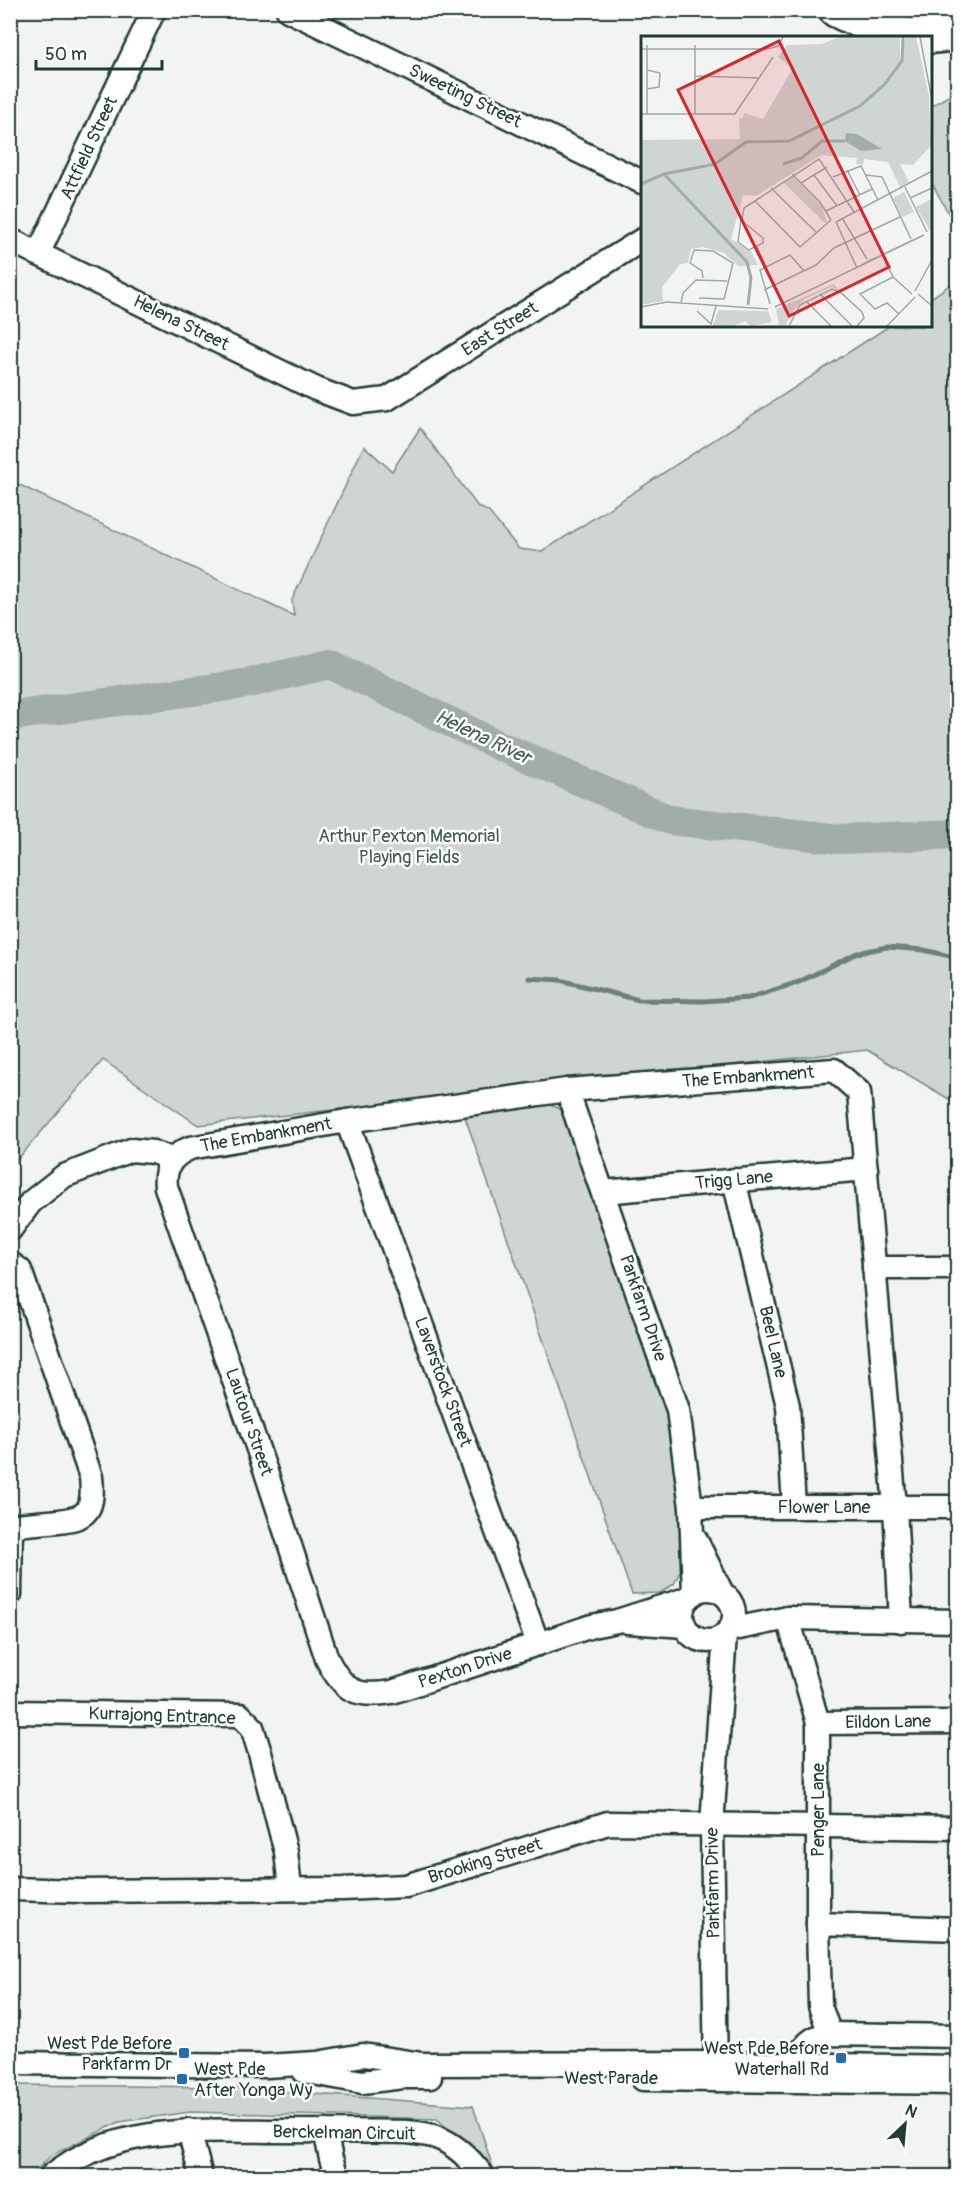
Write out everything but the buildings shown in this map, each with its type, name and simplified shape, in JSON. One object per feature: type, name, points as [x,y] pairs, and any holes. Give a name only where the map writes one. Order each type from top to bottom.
[{"type":"highway","points":[[836,10],[889,33],[904,36]]},
{"type":"highway","points":[[932,37],[957,32]]},
{"type":"street","name":"Attfield Street","points":[[38,254],[154,10]]},
{"type":"street","name":"Sweeting Street","points":[[288,10],[641,182]]},
{"type":"street","name":"Helena Street","points":[[10,240],[316,389],[353,403]]},
{"type":"street","name":"East Street","points":[[353,403],[387,399],[641,241]]},
{"type":"street","name":"The Embankment","points":[[171,1159],[190,1149],[347,1121],[567,1090],[834,1070],[859,1092],[895,1507],[901,1621]]},
{"type":"street","name":"Parkfarm Drive","points":[[567,1090],[678,1410],[691,1507],[691,1596],[682,1614],[720,1688]]},
{"type":"street","name":"Laverstock Street","points":[[347,1121],[538,1644]]},
{"type":"street","points":[[10,1230],[31,1202],[64,1176],[131,1150],[153,1152],[171,1159]]},
{"type":"street","name":"Lautour Street","points":[[171,1159],[166,1169],[166,1187],[266,1469],[327,1659]]},
{"type":"street","name":"Trigg Lane","points":[[603,1192],[866,1168]]},
{"type":"street","name":"Beel Lane","points":[[734,1180],[788,1406],[794,1507]]},
{"type":"street","points":[[10,1263],[20,1270],[91,1477],[93,1491],[90,1505],[84,1514],[75,1520],[11,1526],[10,1594]]},
{"type":"street","points":[[874,1268],[957,1268]]},
{"type":"street","name":"Flower Lane","points":[[691,1507],[957,1507]]},
{"type":"street","name":"Parkfarm Drive","points":[[691,1531],[726,1597],[734,1619],[727,1632],[720,1688],[712,1825],[716,2071]]},
{"type":"street","points":[[691,1596],[705,1590],[788,1618]]},
{"type":"street","name":"Pexton Drive","points":[[327,1659],[336,1677],[346,1688],[362,1695],[376,1695],[392,1692],[691,1596]]},
{"type":"street","points":[[691,1632],[715,1640],[727,1632],[788,1618],[957,1621]]},
{"type":"street","name":"Penger Lane","points":[[788,1618],[818,1723],[820,2037],[793,2064]]},
{"type":"street","name":"Pexton Drive","points":[[617,1621],[691,1632]]},
{"type":"street","name":"Kurrajong Entrance","points":[[10,1712],[240,1715],[252,1727],[260,1753],[286,1852],[290,1888]]},
{"type":"street","name":"Eildon Lane","points":[[818,1723],[957,1722]]},
{"type":"street","name":"Brooking Street","points":[[10,1889],[81,1891],[343,1889],[406,1886],[608,1823],[957,1828]]},
{"type":"street","points":[[818,1924],[957,1929]]},
{"type":"street","points":[[820,2037],[957,2036]]},
{"type":"street","name":"West Parade","points":[[10,2063],[266,2066],[317,2063],[363,2055],[422,2064],[716,2071],[957,2083]]},
{"type":"street","name":"West Parade","points":[[716,2071],[793,2064],[957,2067]]},
{"type":"street","points":[[189,2130],[201,2176]]},
{"type":"street","name":"Berckelman Circuit","points":[[51,2176],[68,2163],[126,2138],[189,2130],[407,2132],[436,2137],[456,2148],[476,2166],[483,2176]]},
{"type":"street","points":[[325,2131],[337,2176]]},
{"type":"green space","points":[[957,91],[957,229],[932,183],[932,105]]},
{"type":"green space","name":"Arthur Pexton Memorial Playing Fields","points":[[957,280],[957,1104],[867,1050],[198,1125],[103,1060],[11,1167],[11,481],[294,616],[292,600],[364,446],[392,471],[420,428],[478,507],[488,511],[519,549],[542,552],[887,327],[932,327],[932,297]]},
{"type":"green space","points":[[541,1102],[556,1107],[568,1117],[674,1429],[685,1562],[674,1584],[660,1593],[632,1594],[464,1114]]},
{"type":"green space","points":[[11,2085],[225,2087],[473,2106],[493,2168],[437,2119],[190,2112],[119,2122],[52,2155],[30,2176],[11,2176]]},
{"type":"waterway","name":"Helena River","points":[[10,716],[244,684],[330,664],[500,746],[670,820],[841,839],[958,834]]},
{"type":"waterway","points":[[529,978],[560,980],[639,1000],[703,1001],[749,998],[799,982],[857,953],[887,947],[924,950],[958,958]]},
{"type":"place","name":"West Pde Before Parkfarm Dr","points":[[184,2053]]},
{"type":"place","name":"West Pde Before Waterhall Rd","points":[[841,2058]]},
{"type":"place","name":"West Pde After Yonga Wy","points":[[182,2079]]}]
